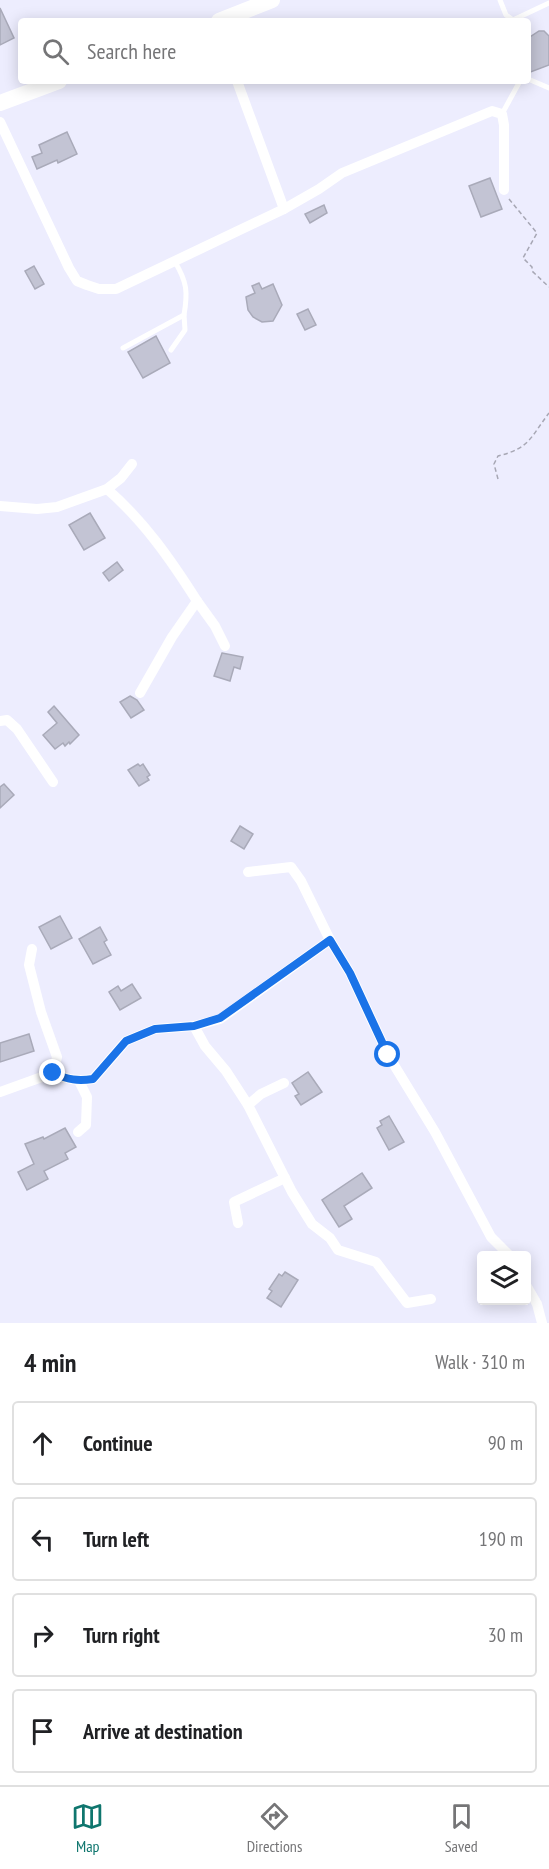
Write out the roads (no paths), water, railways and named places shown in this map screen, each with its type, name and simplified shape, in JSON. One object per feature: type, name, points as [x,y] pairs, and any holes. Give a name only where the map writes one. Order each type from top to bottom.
[{"type":"main road","points":[[227,18],[272,0]]},
{"type":"main road","points":[[0,103],[51,84]]},
{"type":"street","points":[[238,84],[284,209]]},
{"type":"street","points":[[0,122],[77,281],[99,290],[116,290],[213,241],[284,209],[342,173],[492,111],[502,114],[504,190]]},
{"type":"street","points":[[0,506],[37,509],[57,507],[107,489],[121,478],[132,464]]},
{"type":"street","points":[[107,489],[163,548],[215,626],[225,646]]},
{"type":"street","points":[[140,693],[172,638],[197,602]]},
{"type":"street","points":[[0,721],[7,720],[17,729],[53,783]]},
{"type":"street","points":[[248,872],[291,867],[301,881],[330,940],[350,973],[388,1055],[435,1132],[491,1237],[505,1251]]},
{"type":"street","points":[[0,1092],[11,1090],[53,1073],[66,1079],[79,1081],[93,1079],[126,1041],[155,1029],[194,1026],[220,1018],[330,940]]},
{"type":"street","points":[[32,949],[29,965],[41,1012],[57,1057],[53,1073]]},
{"type":"street","points":[[194,1026],[205,1046],[226,1071],[248,1105],[301,1209],[312,1224],[330,1238],[338,1250],[376,1262],[407,1303],[431,1299]]},
{"type":"street","points":[[78,1132],[86,1125],[87,1097],[79,1081]]},
{"type":"street","points":[[248,1105],[261,1094],[284,1083]]},
{"type":"street","points":[[238,1223],[234,1202],[285,1179]]},
{"type":"street","points":[[531,1294],[537,1304],[542,1323]]},
{"type":"lane","points":[[500,0],[506,15],[510,18]]},
{"type":"lane","points":[[517,18],[549,3]]},
{"type":"lane","points":[[531,81],[549,88]]},
{"type":"lane","points":[[502,114],[518,84]]},
{"type":"lane","points":[[171,350],[185,330],[185,279],[175,262]]},
{"type":"lane","points":[[123,348],[184,315]]}]
